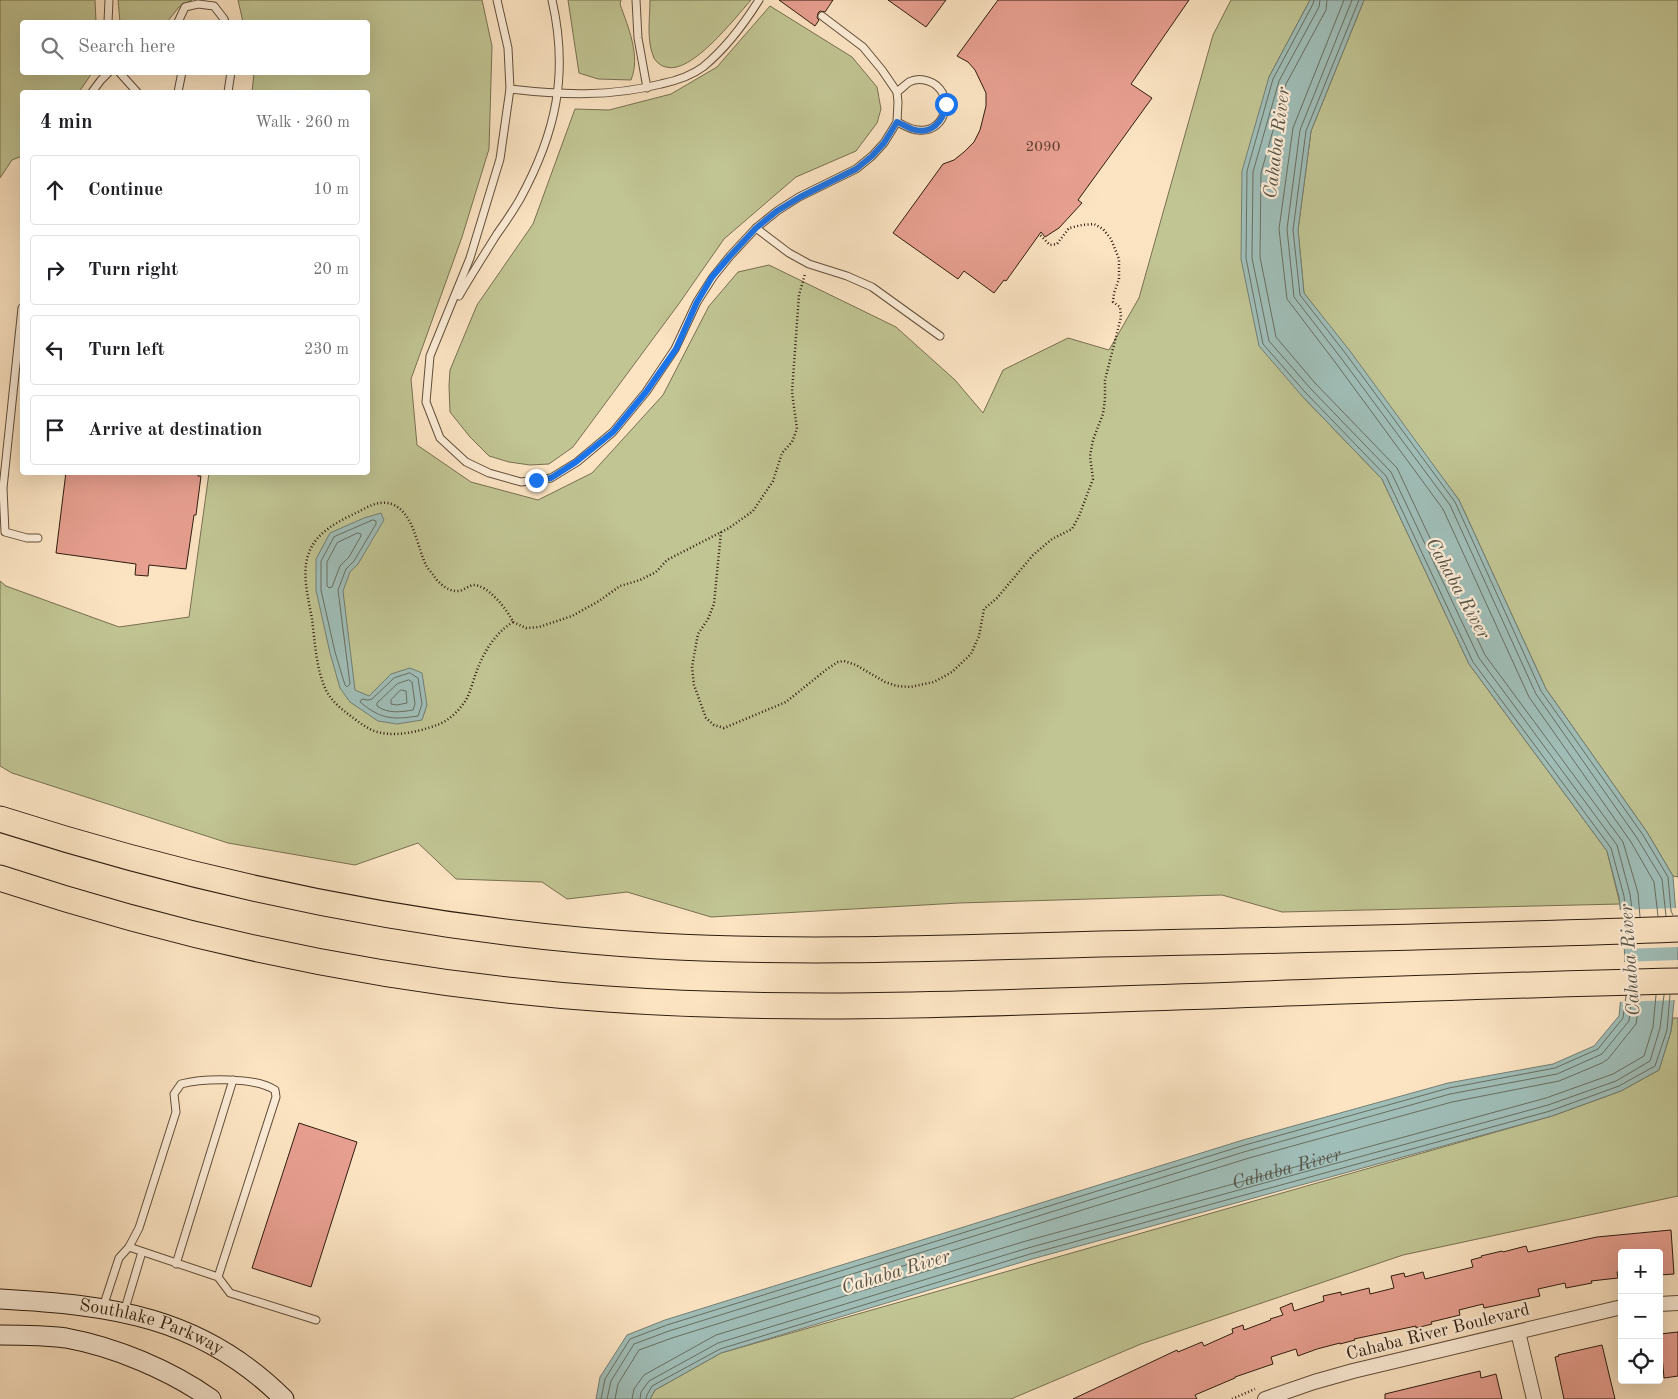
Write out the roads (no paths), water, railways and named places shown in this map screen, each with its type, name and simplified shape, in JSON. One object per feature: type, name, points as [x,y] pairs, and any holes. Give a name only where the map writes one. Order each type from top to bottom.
[{"type":"highway","points":[[0,819],[149,864],[280,895],[456,925],[564,938],[655,946],[779,951],[1678,929]]},
{"type":"highway","points":[[0,878],[100,909],[184,932],[334,964],[480,987],[596,998],[706,1005],[875,1007],[1678,982]]},
{"type":"street","name":"Southlake Parkway","points":[[0,1299],[58,1302],[103,1308],[158,1322],[198,1337],[231,1355],[265,1380],[284,1399]]},
{"type":"street","points":[[1663,1304],[1678,1302]]},
{"type":"street","name":"Cahaba River Boulevard","points":[[1265,1399],[1353,1371],[1618,1308]]},
{"type":"street","points":[[1518,1332],[1534,1399]]},
{"type":"street","name":"Southlake Parkway","points":[[0,1335],[43,1335],[67,1338],[108,1350],[181,1379],[211,1399]]},
{"type":"lane","points":[[108,0],[108,20]]},
{"type":"lane","points":[[497,0],[508,48],[510,88],[500,159],[470,258],[430,356],[426,402],[440,438],[466,462],[489,474],[520,482],[551,478],[576,462],[613,432],[635,406],[676,349],[697,302],[712,277],[756,228],[777,211],[800,197],[856,169],[884,143],[897,122],[897,92],[863,47],[822,16]]},
{"type":"lane","points":[[448,313],[523,193],[538,162],[551,128],[558,94],[559,52],[556,16],[552,0]]},
{"type":"lane","points":[[636,0],[638,38],[647,88]]},
{"type":"lane","points":[[510,88],[558,94],[593,94],[637,90],[677,80],[702,68],[732,38],[759,0]]},
{"type":"lane","points":[[179,20],[185,7],[198,4],[214,6],[224,20]]},
{"type":"lane","points":[[94,90],[107,75]]},
{"type":"lane","points":[[122,75],[135,90]]},
{"type":"lane","points":[[178,90],[181,75]]},
{"type":"lane","points":[[228,90],[231,75]]},
{"type":"lane","points":[[897,92],[909,82],[926,80],[940,88],[946,104],[942,120],[928,130],[912,129],[897,122]]},
{"type":"lane","points":[[756,228],[789,253],[809,264],[847,276],[872,287],[940,336]]},
{"type":"lane","points":[[20,327],[3,488],[5,532],[27,538],[38,538]]},
{"type":"lane","points":[[176,1264],[234,1080]]},
{"type":"lane","points":[[103,1308],[118,1258],[129,1247],[139,1228],[176,1112],[174,1094],[181,1084],[192,1081],[244,1080],[267,1085],[275,1090],[276,1097],[218,1277]]},
{"type":"lane","points":[[129,1247],[218,1277],[230,1293],[316,1320]]},
{"type":"lane","points":[[124,1312],[142,1252]]},
{"type":"water","name":"Cahaba River","points":[[1310,0],[1364,0],[1311,131],[1298,230],[1304,293],[1350,351],[1459,500],[1546,689],[1647,832],[1673,876],[1678,963],[1671,1031],[1659,1070],[1621,1091],[1552,1116],[1032,1259],[721,1353],[655,1390],[650,1399],[596,1399],[600,1377],[627,1335],[665,1320],[1243,1140],[1448,1083],[1553,1064],[1594,1046],[1619,1016],[1625,957],[1619,897],[1607,851],[1469,664],[1382,479],[1302,396],[1259,346],[1241,259],[1242,171],[1269,77]]},
{"type":"water","points":[[381,513],[384,520],[358,564],[350,572],[343,591],[355,690],[369,696],[391,674],[410,668],[422,673],[427,705],[422,720],[397,724],[378,721],[350,702],[340,688],[316,590],[316,559],[330,533],[364,518]]}]
